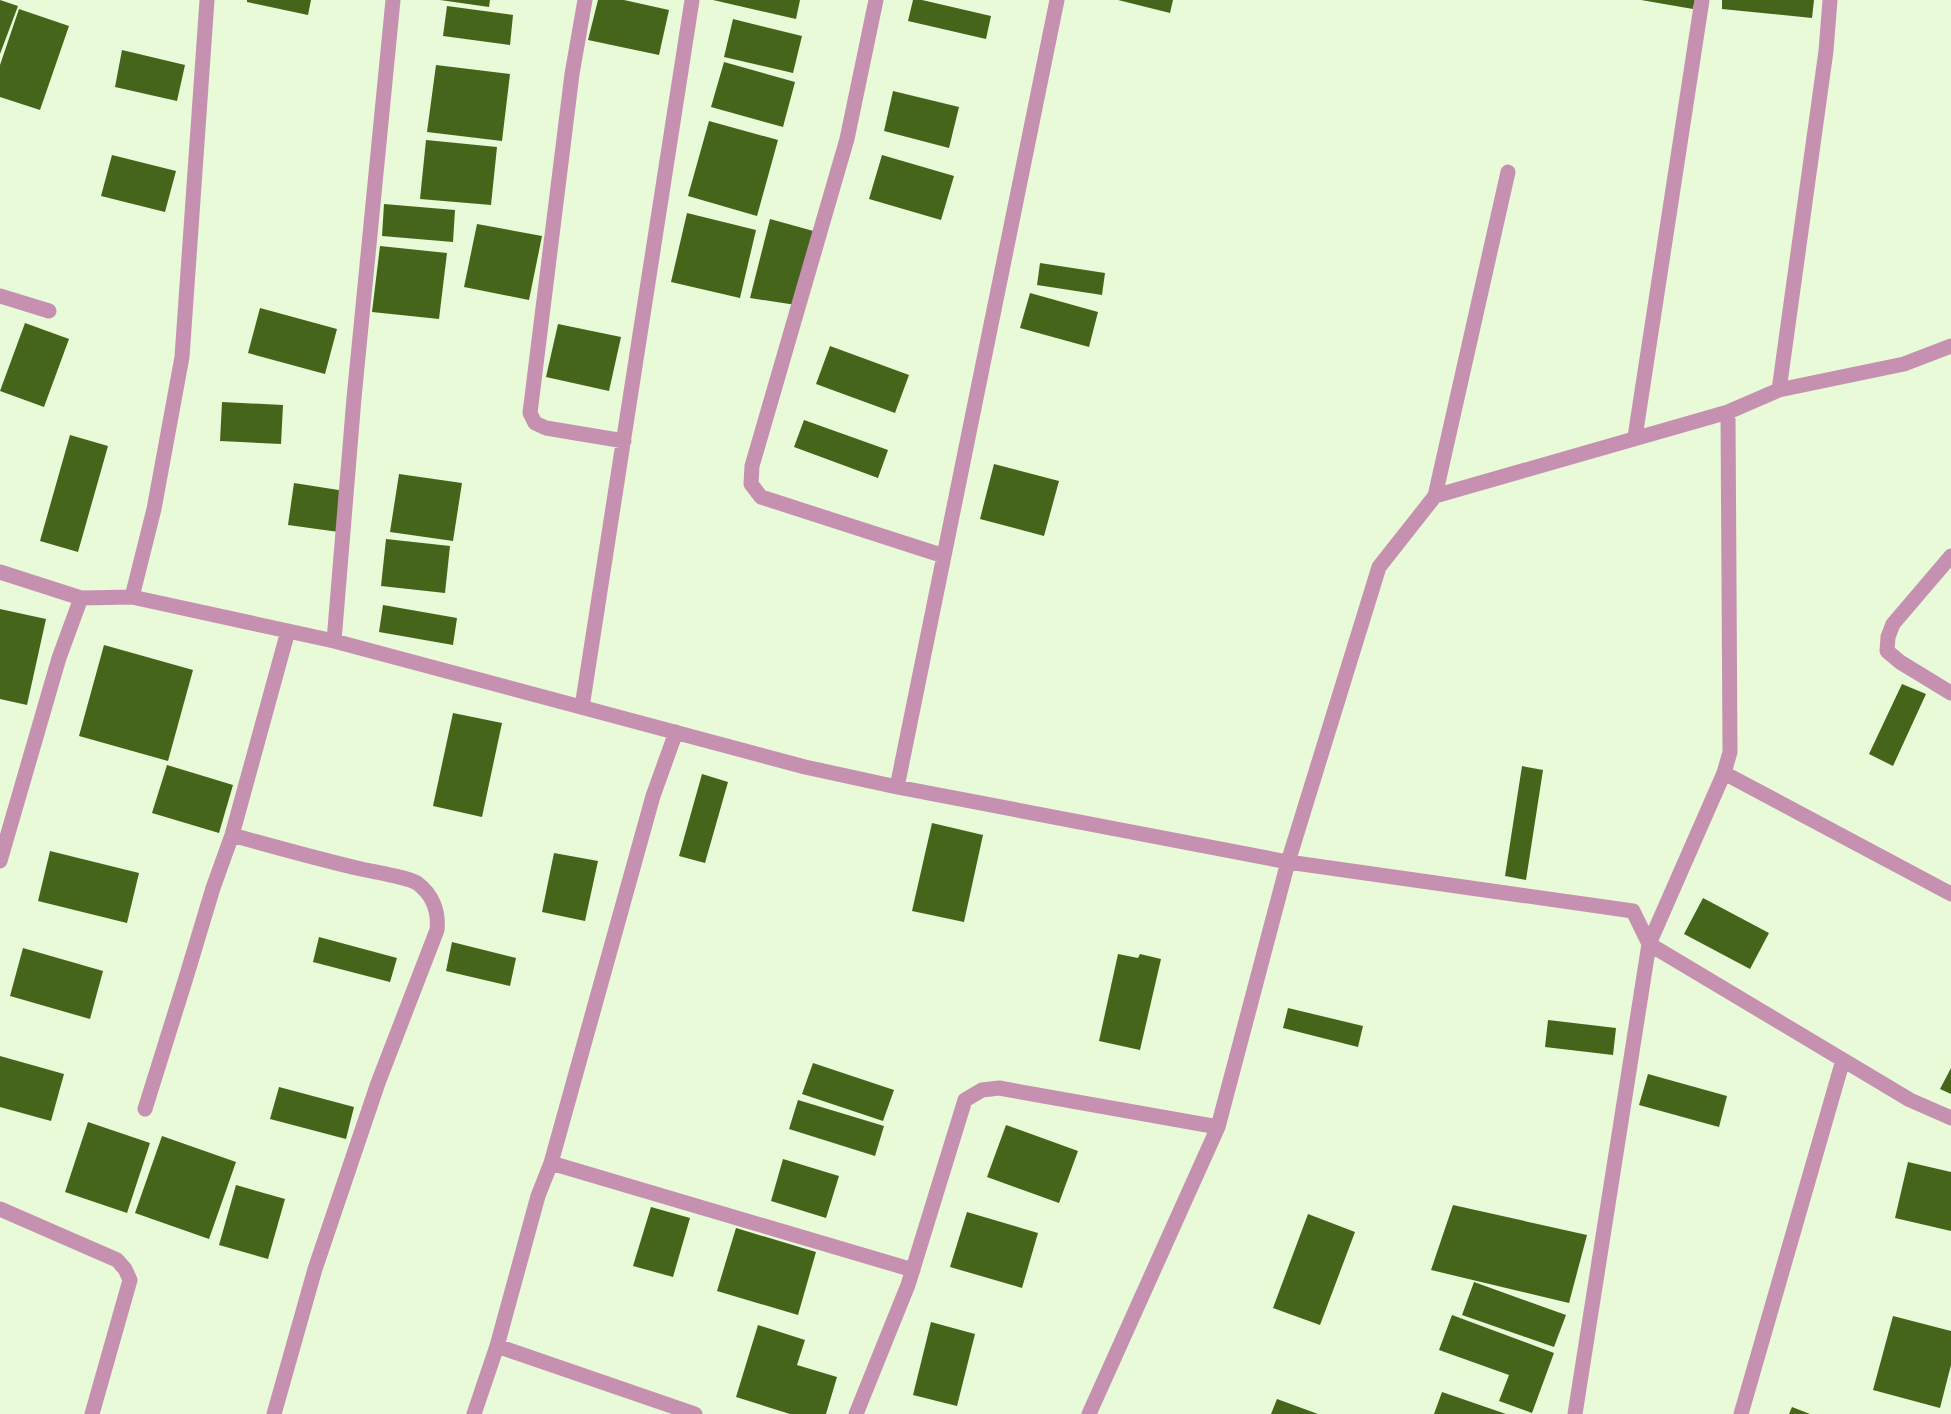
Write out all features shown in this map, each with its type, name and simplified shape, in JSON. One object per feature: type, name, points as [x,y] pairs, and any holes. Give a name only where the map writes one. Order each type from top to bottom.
[{"type":"street","points":[[132,598],[154,509],[182,357],[208,0]]},
{"type":"street","points":[[334,641],[354,398],[393,0]]},
{"type":"street","points":[[585,0],[572,74],[530,413],[536,422],[546,428],[624,441]]},
{"type":"street","points":[[582,707],[692,0]]},
{"type":"street","points":[[876,0],[847,139],[752,466],[752,484],[761,497],[944,556]]},
{"type":"street","points":[[897,787],[1057,0]]},
{"type":"street","points":[[1635,437],[1702,0]]},
{"type":"street","points":[[1779,390],[1826,51],[1830,0]]},
{"type":"street","points":[[1089,1414],[1218,1127],[1288,862],[1379,567],[1434,496],[1508,172]]},
{"type":"street","points":[[0,296],[49,312]]},
{"type":"street","points":[[1434,496],[1635,437],[1728,412],[1779,390],[1904,364],[1951,346]]},
{"type":"street","points":[[1575,1414],[1649,944],[1724,773],[1730,752],[1728,412]]},
{"type":"street","points":[[1951,556],[1893,624],[1888,636],[1887,651],[1900,662],[1951,693]]},
{"type":"street","points":[[0,572],[82,598],[132,598],[334,641],[805,767],[897,787],[1288,862],[1633,911],[1649,944],[1910,1100],[1951,1118]]},
{"type":"street","points":[[0,861],[59,658],[82,598]]},
{"type":"street","points":[[144,1109],[213,888],[232,835],[288,631]]},
{"type":"street","points":[[474,1414],[497,1346],[538,1196],[551,1163],[653,796],[676,732]]},
{"type":"street","points":[[1724,773],[1951,894]]},
{"type":"street","points":[[232,835],[415,882],[427,892],[438,918],[437,930],[378,1083],[316,1269],[274,1414]]},
{"type":"street","points":[[1741,1414],[1843,1060]]},
{"type":"street","points":[[856,1414],[913,1270],[965,1100],[982,1090],[999,1088],[1218,1127]]},
{"type":"street","points":[[551,1163],[913,1270]]},
{"type":"street","points":[[0,1209],[117,1260],[125,1269],[130,1280],[92,1414]]},
{"type":"street","points":[[497,1346],[695,1414]]},
{"type":"building","points":[[0,0],[18,6],[0,54]]},
{"type":"building","points":[[247,0],[311,0],[308,15],[247,2]]},
{"type":"building","points":[[440,0],[490,0],[489,7]]},
{"type":"building","points":[[598,0],[624,0],[669,10],[659,55],[588,40]]},
{"type":"building","points":[[713,0],[800,0],[796,19]]},
{"type":"building","points":[[913,0],[922,0],[991,16],[986,39],[908,21]]},
{"type":"building","points":[[1118,0],[1173,0],[1170,13]]},
{"type":"building","points":[[1641,0],[1695,0],[1693,9]]},
{"type":"building","points":[[1722,0],[1814,0],[1812,18],[1722,9]]},
{"type":"building","points":[[447,6],[513,15],[510,45],[443,36]]},
{"type":"building","points":[[19,9],[69,26],[40,110],[0,97],[0,65]]},
{"type":"building","points":[[733,19],[802,36],[793,73],[724,57]]},
{"type":"building","points":[[122,50],[185,65],[177,101],[115,87]]},
{"type":"building","points":[[724,62],[795,82],[783,127],[711,107]]},
{"type":"building","points":[[436,65],[510,74],[502,141],[427,132]]},
{"type":"building","points":[[893,91],[959,107],[949,148],[884,131]]},
{"type":"building","points":[[709,121],[778,140],[757,216],[688,196]]},
{"type":"building","points":[[426,140],[497,147],[491,205],[420,199]]},
{"type":"building","points":[[112,155],[176,171],[165,212],[101,196]]},
{"type":"building","points":[[882,155],[954,176],[941,220],[869,199]]},
{"type":"building","points":[[384,204],[455,210],[453,242],[382,236]]},
{"type":"building","points":[[687,213],[756,230],[740,298],[671,282]]},
{"type":"building","points":[[770,219],[817,232],[796,305],[750,298]]},
{"type":"building","points":[[477,224],[542,236],[529,300],[464,287]]},
{"type":"building","points":[[380,246],[447,253],[439,319],[372,312]]},
{"type":"building","points":[[1040,263],[1105,273],[1102,295],[1037,285]]},
{"type":"building","points":[[1030,293],[1098,312],[1089,347],[1020,328]]},
{"type":"building","points":[[260,308],[337,329],[325,374],[248,353]]},
{"type":"building","points":[[25,323],[69,339],[44,407],[0,391]]},
{"type":"building","points":[[558,324],[621,337],[609,391],[546,377]]},
{"type":"building","points":[[830,346],[909,375],[895,413],[816,384]]},
{"type":"building","points":[[222,402],[283,405],[281,444],[220,441]]},
{"type":"building","points":[[804,420],[888,450],[878,478],[794,447]]},
{"type":"building","points":[[70,435],[108,446],[78,552],[40,541]]},
{"type":"building","points":[[994,464],[1059,481],[1044,536],[980,519]]},
{"type":"building","points":[[399,474],[462,483],[453,541],[390,532]]},
{"type":"building","points":[[294,483],[345,491],[339,532],[288,525]]},
{"type":"building","points":[[386,539],[450,546],[445,593],[381,586]]},
{"type":"building","points":[[383,605],[457,618],[453,645],[379,632]]},
{"type":"building","points":[[0,609],[46,619],[27,705],[0,699]]},
{"type":"building","points":[[104,645],[193,670],[168,761],[79,736]]},
{"type":"building","points":[[1902,684],[1926,694],[1893,766],[1869,754]]},
{"type":"building","points":[[453,713],[502,723],[482,817],[433,806]]},
{"type":"building","points":[[167,765],[233,785],[219,833],[152,813]]},
{"type":"building","points":[[1522,766],[1543,770],[1526,880],[1505,876]]},
{"type":"building","points":[[702,774],[728,782],[705,863],[679,856]]},
{"type":"building","points":[[932,823],[983,835],[964,922],[912,911]]},
{"type":"building","points":[[50,851],[139,873],[127,923],[38,901]]},
{"type":"building","points":[[554,853],[598,861],[585,921],[542,912]]},
{"type":"building","points":[[1703,898],[1769,933],[1750,969],[1684,934]]},
{"type":"building","points":[[319,937],[397,958],[390,982],[313,962]]},
{"type":"building","points":[[452,942],[516,958],[510,986],[446,971]]},
{"type":"building","points":[[23,948],[103,971],[90,1019],[10,996]]},
{"type":"building","points":[[1118,954],[1138,958],[1140,954],[1161,959],[1140,1050],[1099,1041]]},
{"type":"building","points":[[1288,1008],[1363,1026],[1358,1047],[1283,1028]]},
{"type":"building","points":[[1548,1020],[1616,1028],[1613,1055],[1545,1047]]},
{"type":"building","points":[[0,1056],[64,1074],[51,1121],[0,1107]]},
{"type":"building","points":[[813,1063],[894,1090],[883,1121],[802,1094]]},
{"type":"building","points":[[1951,1068],[1951,1094],[1940,1089]]},
{"type":"building","points":[[1648,1074],[1727,1096],[1719,1127],[1639,1105]]},
{"type":"building","points":[[279,1087],[354,1107],[346,1139],[270,1119]]},
{"type":"building","points":[[798,1100],[884,1126],[875,1156],[789,1129]]},
{"type":"building","points":[[88,1122],[150,1143],[127,1213],[65,1192]]},
{"type":"building","points":[[1006,1125],[1078,1151],[1059,1203],[987,1177]]},
{"type":"building","points":[[162,1136],[236,1162],[209,1239],[135,1213]]},
{"type":"building","points":[[783,1159],[839,1176],[826,1218],[771,1201]]},
{"type":"building","points":[[1908,1162],[1951,1172],[1951,1231],[1895,1218]]},
{"type":"building","points":[[236,1185],[285,1199],[268,1259],[219,1245]]},
{"type":"building","points":[[1453,1205],[1587,1235],[1569,1303],[1431,1270]]},
{"type":"building","points":[[651,1207],[690,1218],[673,1277],[633,1266]]},
{"type":"building","points":[[967,1212],[1038,1233],[1022,1288],[950,1267]]},
{"type":"building","points":[[1308,1214],[1355,1232],[1320,1325],[1273,1308]]},
{"type":"building","points":[[736,1228],[816,1252],[798,1315],[717,1291]]},
{"type":"building","points":[[1474,1282],[1566,1315],[1554,1347],[1462,1315]]},
{"type":"building","points":[[1452,1315],[1554,1353],[1532,1413],[1499,1401],[1509,1375],[1439,1350]]},
{"type":"building","points":[[1893,1316],[1951,1331],[1951,1365],[1940,1408],[1873,1390]]},
{"type":"building","points":[[931,1322],[975,1334],[957,1406],[913,1395]]},
{"type":"building","points":[[758,1325],[805,1340],[797,1365],[837,1377],[826,1414],[790,1414],[736,1397]]},
{"type":"building","points":[[1442,1392],[1506,1414],[1434,1414]]},
{"type":"building","points":[[1277,1399],[1318,1414],[1271,1414]]},
{"type":"building","points":[[1792,1407],[1810,1414],[1789,1414]]}]
